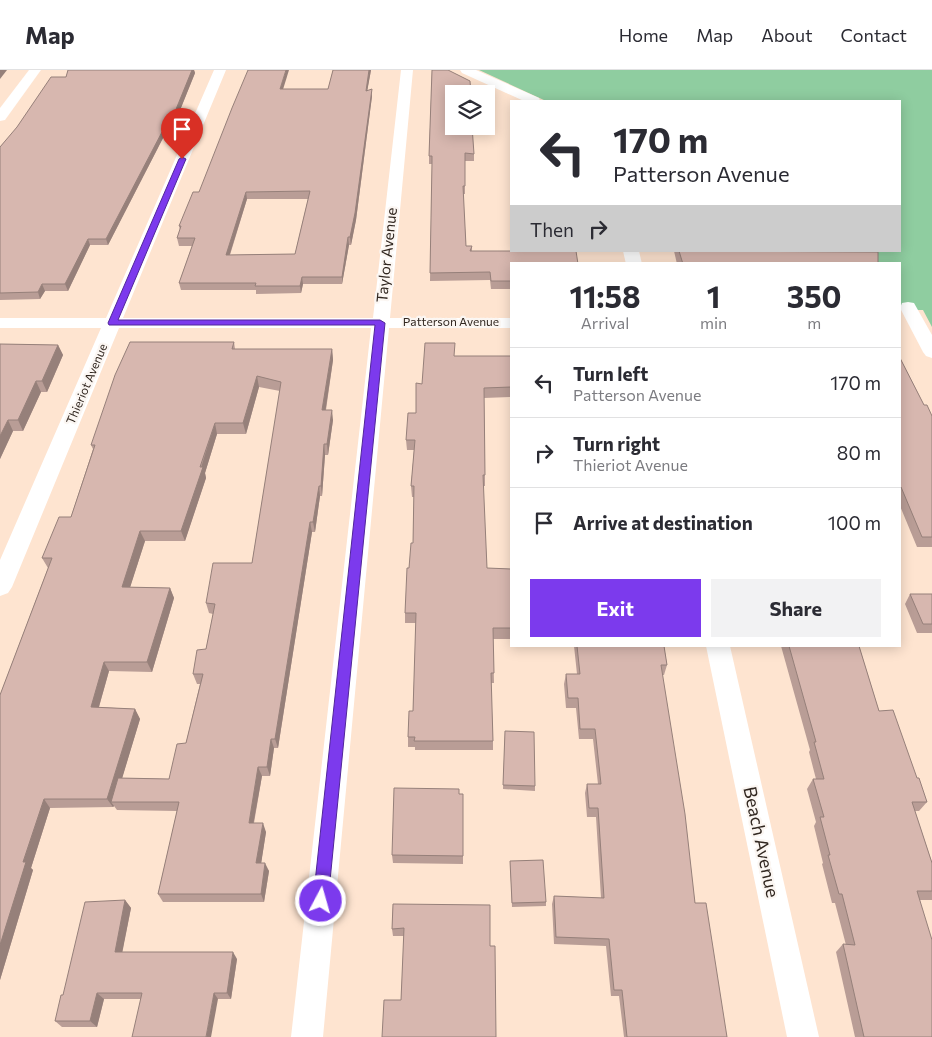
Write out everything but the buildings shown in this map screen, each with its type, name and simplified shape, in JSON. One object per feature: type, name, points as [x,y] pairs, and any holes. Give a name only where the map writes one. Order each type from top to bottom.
[{"type":"street","points":[[0,117],[36,70]]},
{"type":"street","name":"Thieriot Avenue","points":[[0,587],[220,70]]},
{"type":"street","name":"Taylor Avenue","points":[[307,1037],[407,70]]},
{"type":"street","points":[[466,70],[532,100]]},
{"type":"street","points":[[908,317],[932,352]]},
{"type":"street","name":"Patterson Avenue","points":[[0,323],[510,322]]},
{"type":"street","name":"Beach Avenue","points":[[718,647],[803,1037]]},
{"type":"green space","points":[[479,70],[932,70],[932,327],[923,310],[901,310],[901,262],[841,262],[822,252],[901,252],[901,100],[544,100]]},
{"type":"route","points":[[182,159],[112,323],[380,323],[321,901]]}]
